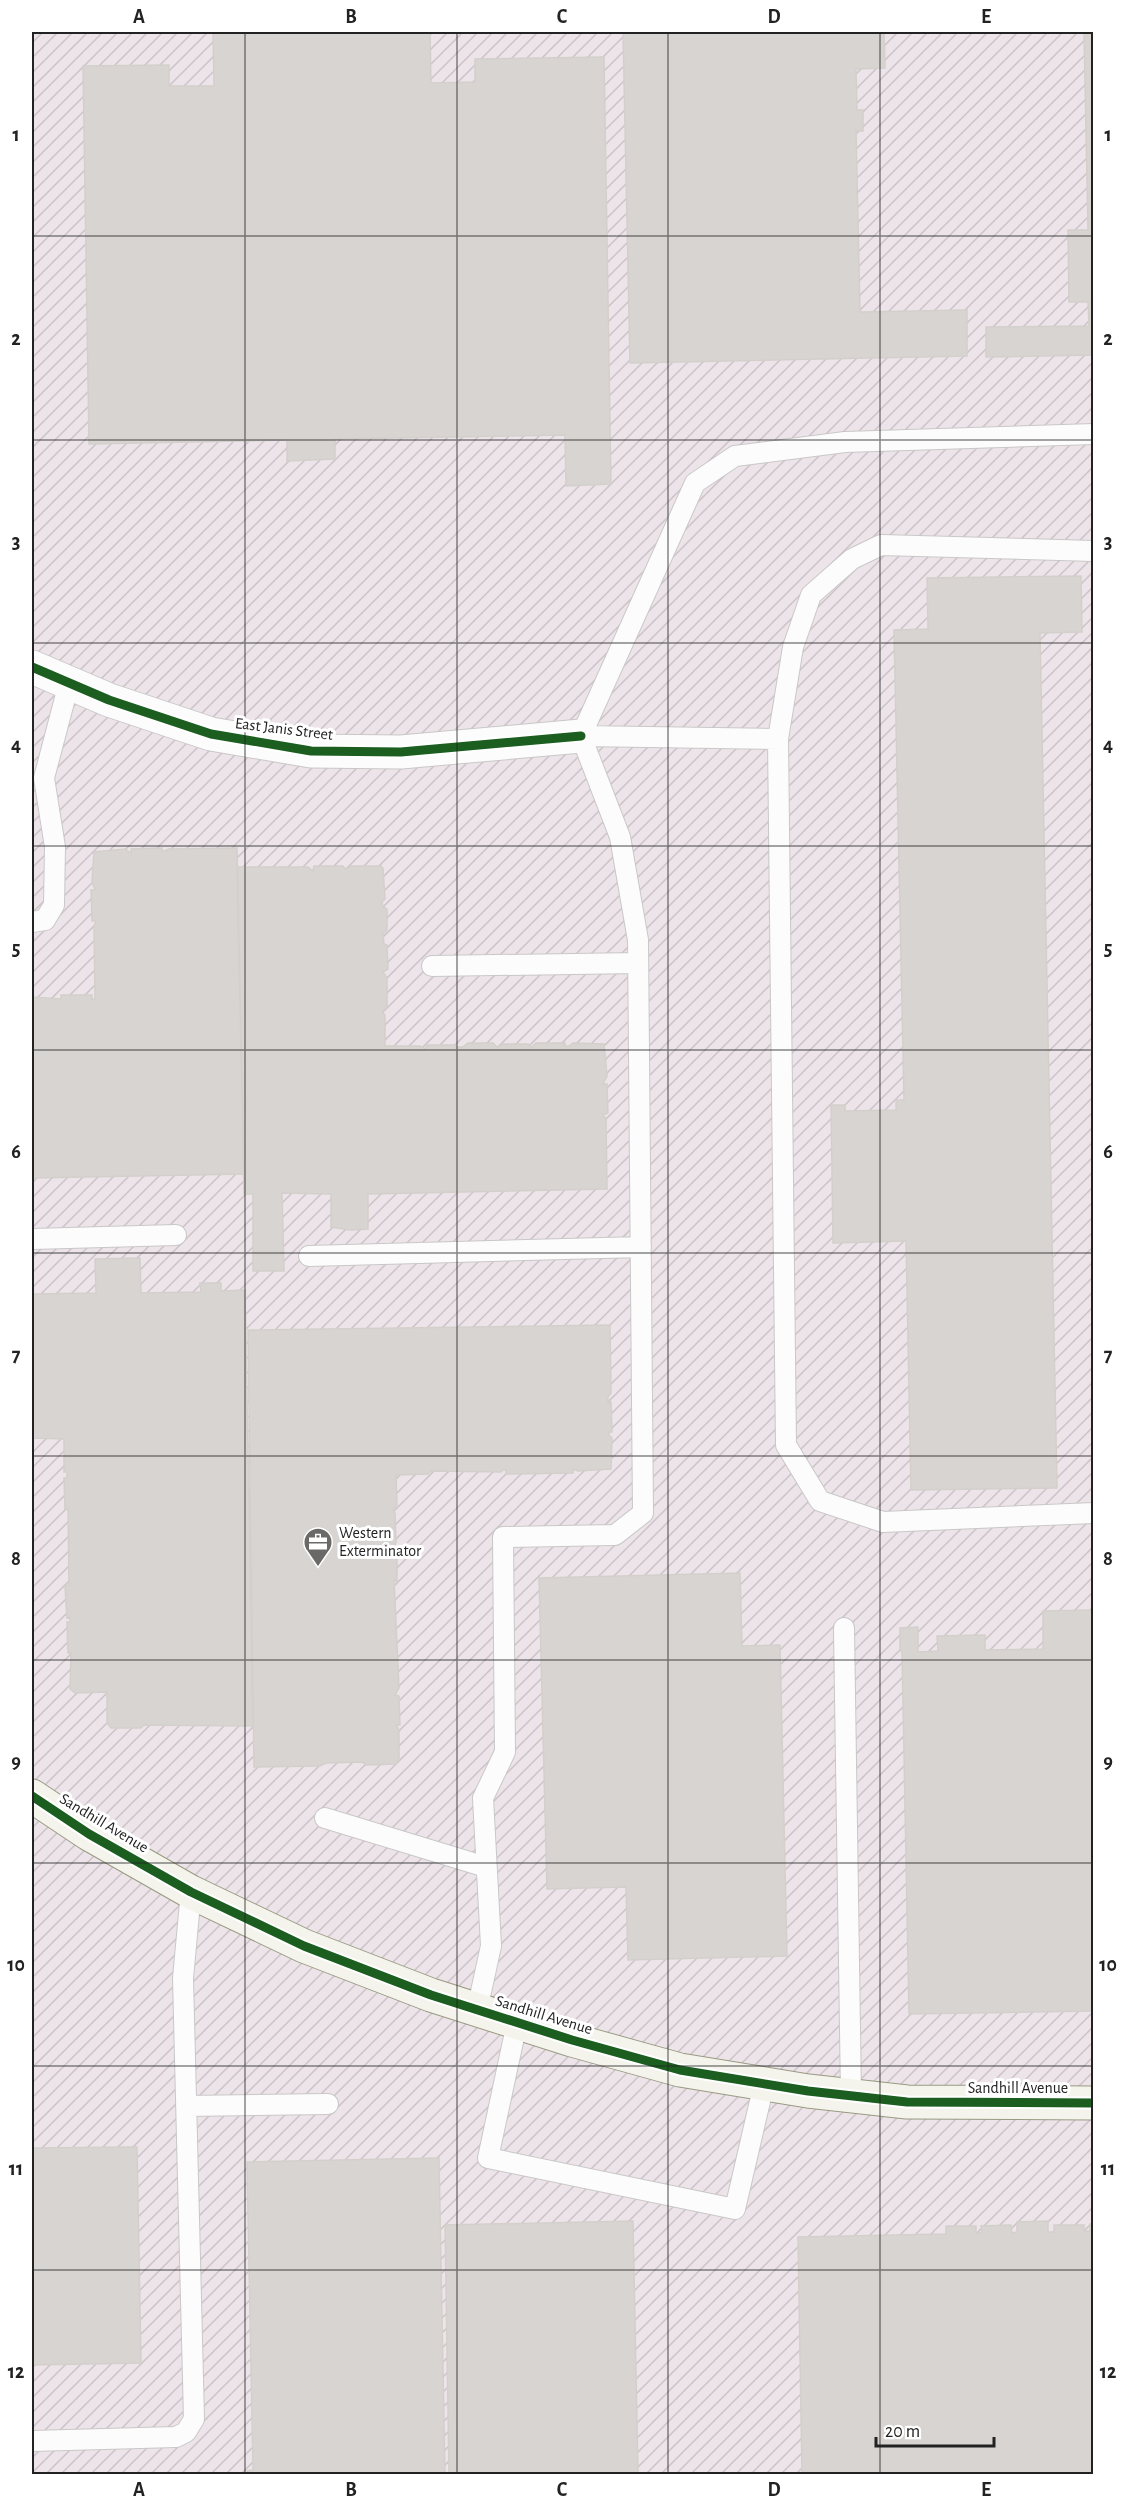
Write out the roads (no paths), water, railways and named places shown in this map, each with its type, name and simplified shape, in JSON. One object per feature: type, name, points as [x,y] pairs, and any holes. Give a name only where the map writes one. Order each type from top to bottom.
[{"type":"street","name":"East Janis Street","points":[[32,667],[108,700],[212,734],[311,751],[401,752],[581,736]]},
{"type":"street","name":"Sandhill Avenue","points":[[32,1796],[89,1834],[191,1892],[304,1946],[431,1995],[517,2023],[680,2070],[850,2096],[907,2102],[1094,2103]]},
{"type":"lane","points":[[477,2010],[491,1946],[483,1798],[505,1752],[503,1537],[615,1535],[643,1514],[638,940],[620,837],[581,736],[695,483],[735,456],[845,442],[1094,434]]},
{"type":"lane","points":[[1094,551],[881,545],[852,559],[811,595],[793,647],[778,739],[786,1445],[820,1501],[883,1522],[1094,1513]]},
{"type":"lane","points":[[32,922],[45,920],[54,905],[55,847],[38,782],[69,683]]},
{"type":"lane","points":[[581,736],[778,739]]},
{"type":"lane","points":[[432,966],[638,963]]},
{"type":"lane","points":[[32,1239],[176,1235]]},
{"type":"lane","points":[[309,1256],[641,1247]]},
{"type":"lane","points":[[844,1628],[850,2096]]},
{"type":"lane","points":[[325,1818],[486,1868]]},
{"type":"lane","points":[[32,2441],[176,2437],[186,2432],[194,2419],[183,1978],[191,1892]]},
{"type":"lane","points":[[517,2023],[488,2157],[735,2209],[764,2084]]},
{"type":"lane","points":[[186,2106],[328,2104]]},
{"type":"place","name":"Western Exterminator","points":[[318,1568]]}]
